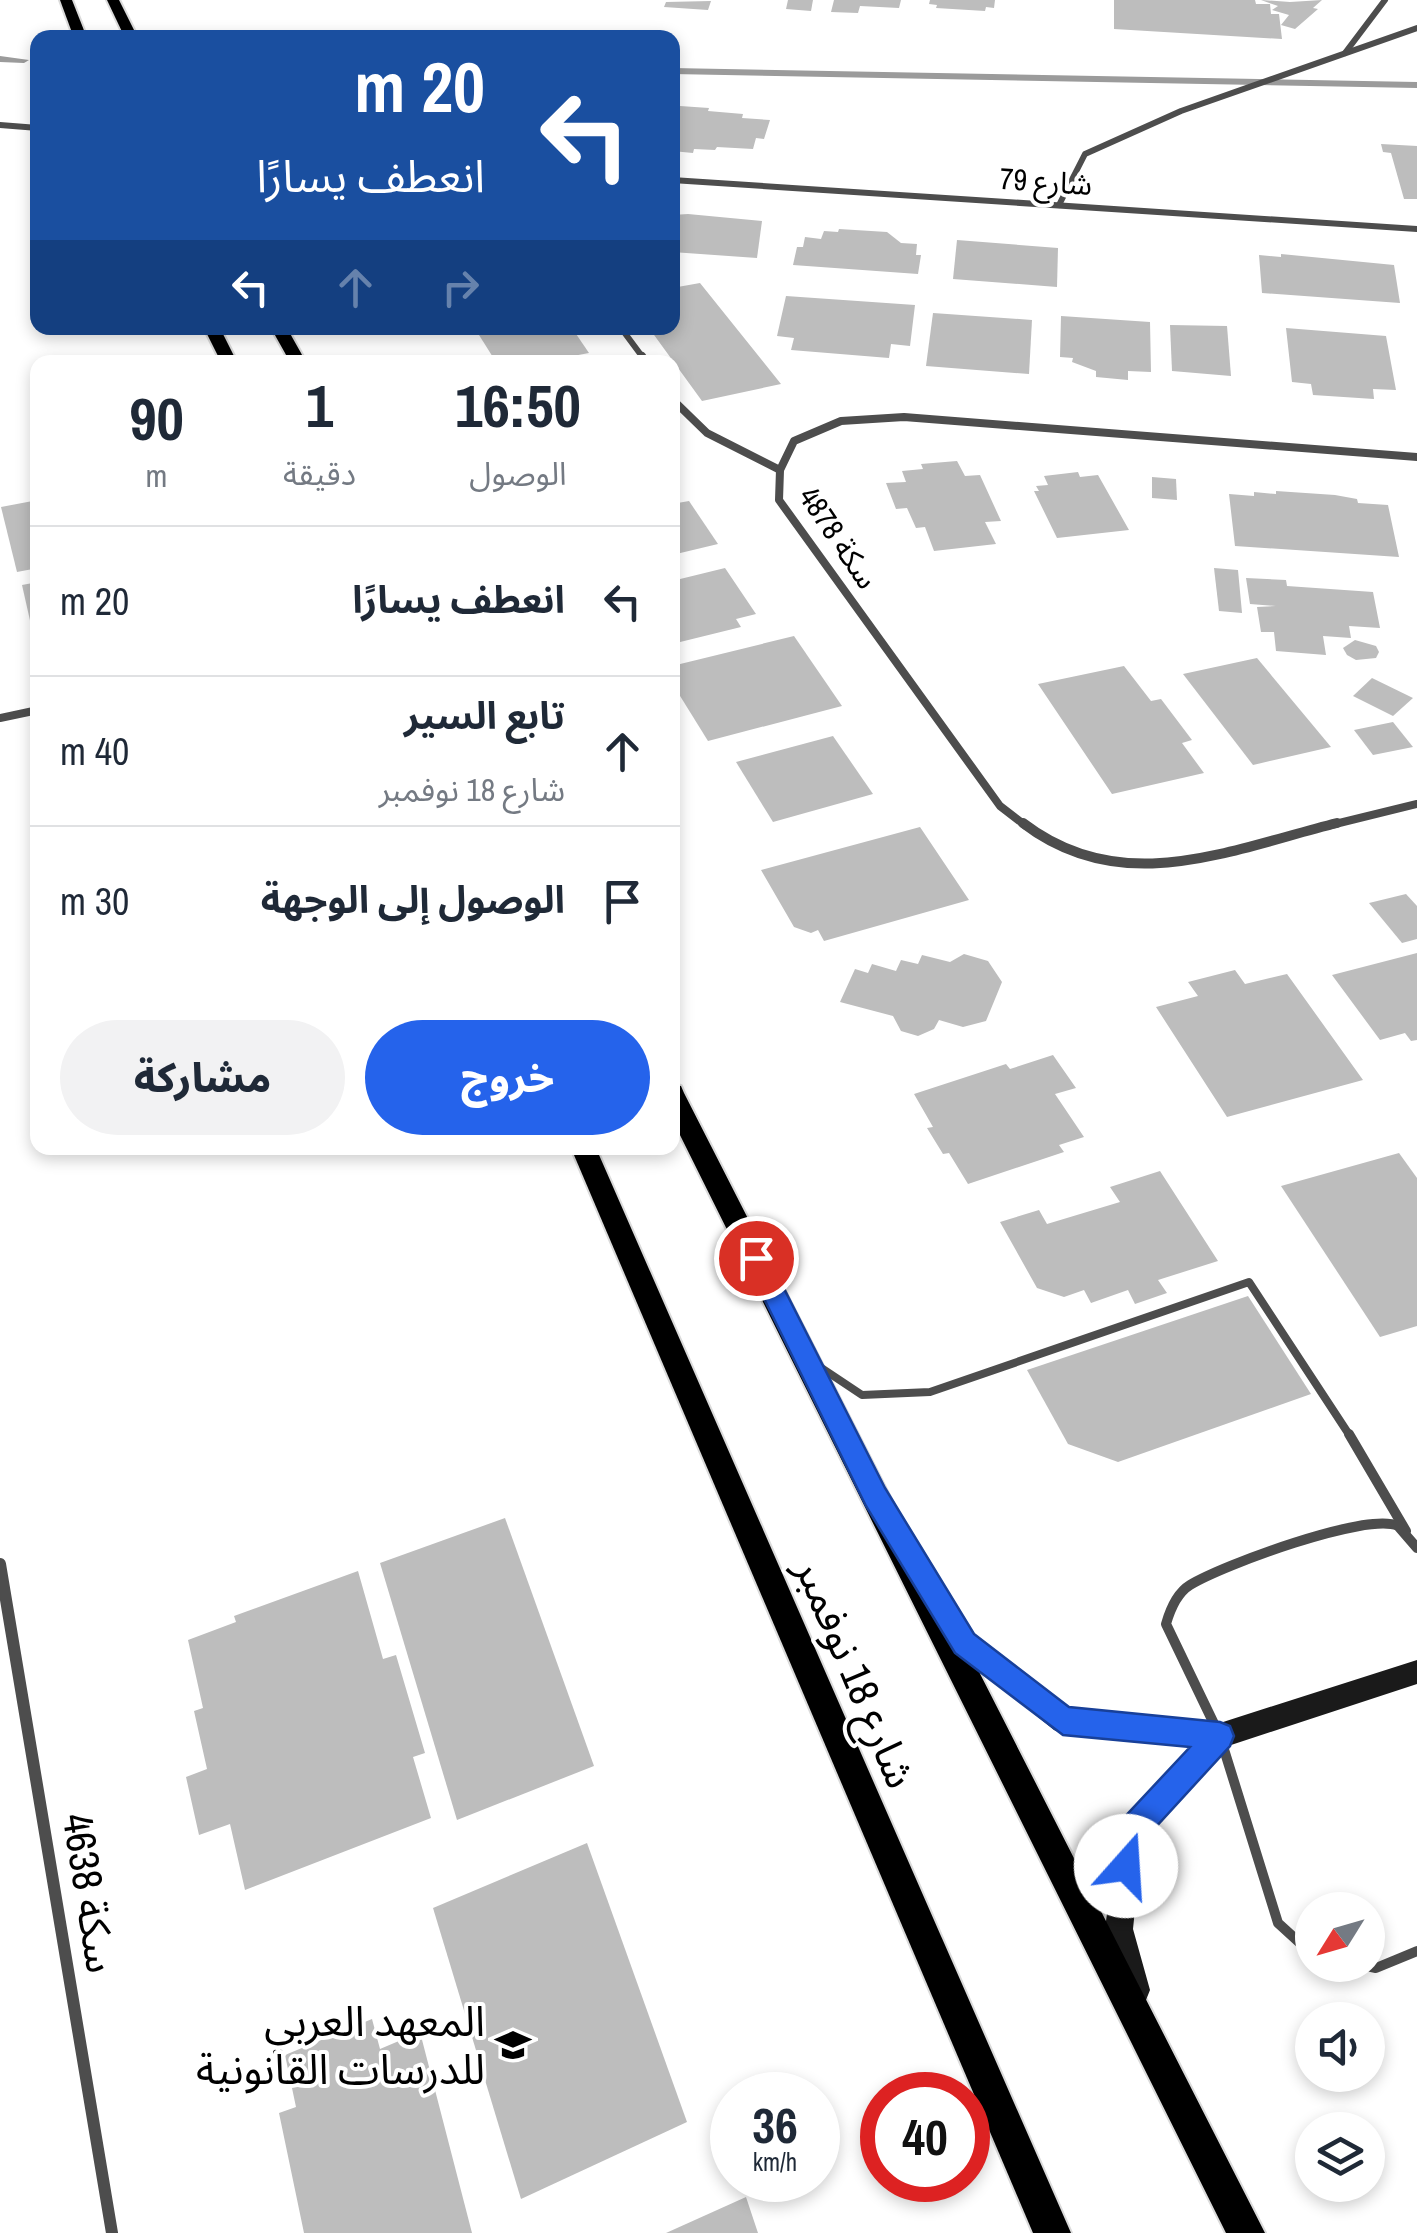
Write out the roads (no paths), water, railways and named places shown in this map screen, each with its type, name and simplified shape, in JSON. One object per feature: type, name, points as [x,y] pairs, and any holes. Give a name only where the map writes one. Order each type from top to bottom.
[{"type":"main road","points":[[66,0],[78,30]]},
{"type":"main road","points":[[113,0],[128,30]]},
{"type":"main road","points":[[680,1109],[1246,2233]]},
{"type":"main road","name":"شارع 18 نوفمبر","points":[[585,1155],[1052,2233]]},
{"type":"street","points":[[1344,54],[1386,0]]},
{"type":"street","points":[[1059,206],[1085,154],[1181,111],[1417,28]]},
{"type":"street","points":[[0,124],[30,127]]},
{"type":"street","name":"79 شارع","points":[[680,181],[1417,229]]},
{"type":"street","points":[[625,335],[641,355]]},
{"type":"street","points":[[680,409],[726,446],[780,470]]},
{"type":"street","name":"سكة 4878","points":[[1417,457],[904,416],[841,420],[794,441],[780,470],[780,500],[802,532],[1000,806],[1047,842],[1105,863],[1163,866],[1417,804]]},
{"type":"street","points":[[0,718],[30,712]]},
{"type":"street","points":[[875,1497],[964,1643],[1063,1720],[1220,1736],[1417,1672]]},
{"type":"street","name":"سكة 4638","points":[[0,1564],[112,2233]]},
{"type":"street","points":[[1152,2050],[1119,1930],[1130,1834],[1220,1736]]},
{"type":"lane","points":[[806,1358],[862,1395],[930,1392],[1249,1282],[1332,1406],[1417,1548]]},
{"type":"lane","points":[[1295,1938],[1278,1923],[1220,1736],[1166,1624],[1171,1607],[1187,1586],[1358,1523],[1388,1521],[1406,1530]]},
{"type":"lane","points":[[1385,1964],[1417,1952]]},
{"type":"waterway","points":[[0,59],[24,60]]},
{"type":"waterway","points":[[680,71],[1417,85]]},
{"type":"place","name":"المعهد العربي للدرسات القانونية","points":[[513,2045]]}]
